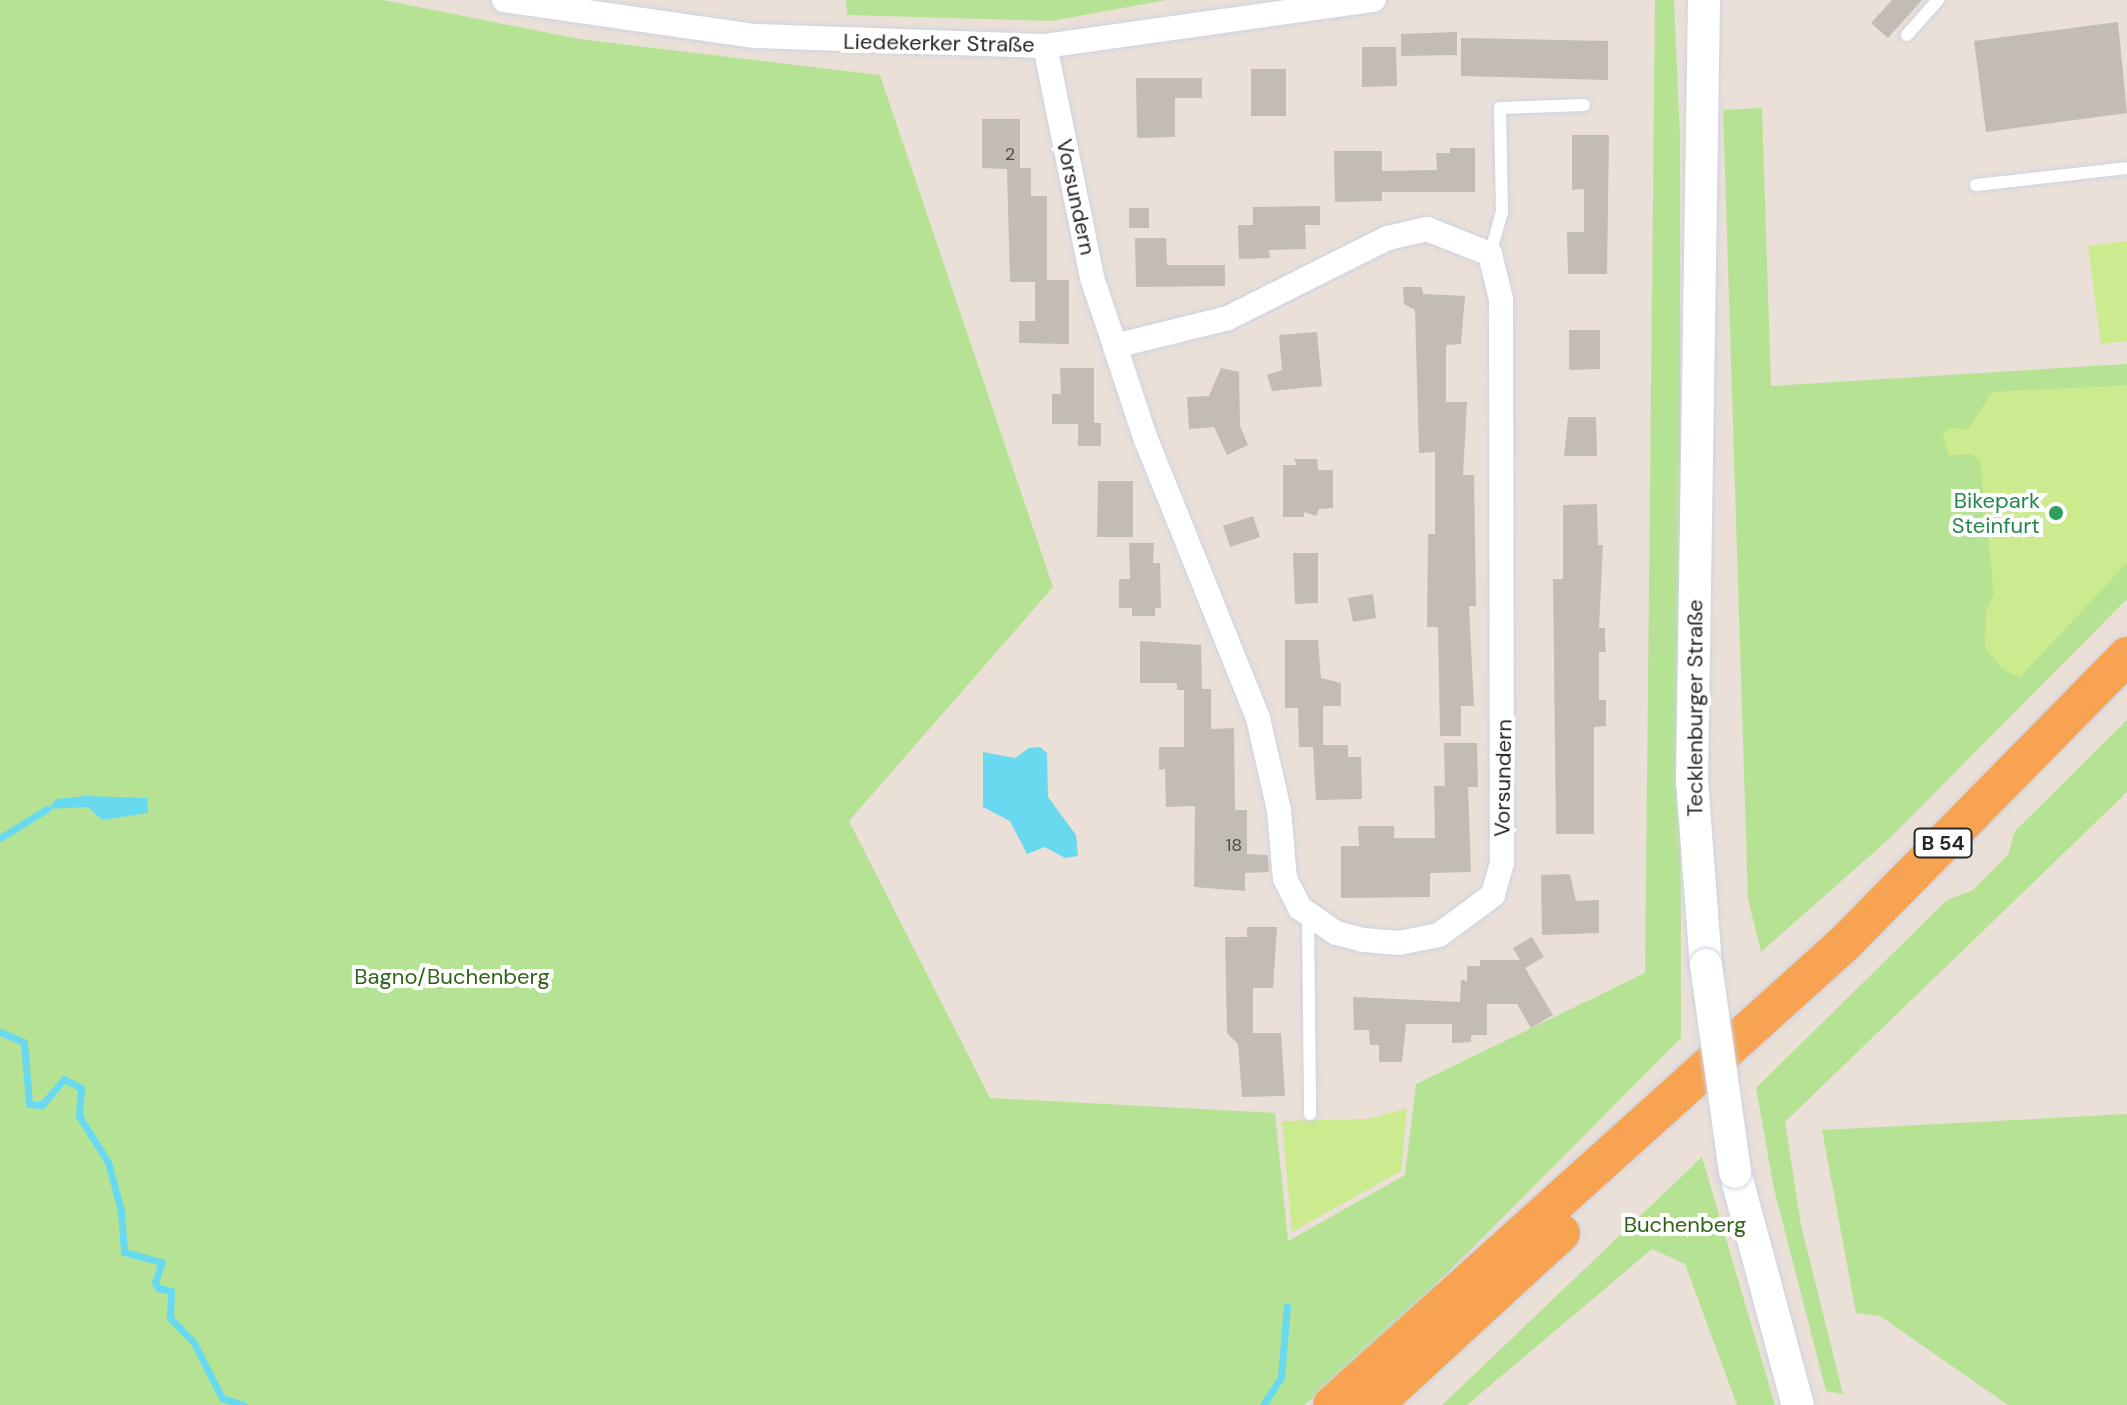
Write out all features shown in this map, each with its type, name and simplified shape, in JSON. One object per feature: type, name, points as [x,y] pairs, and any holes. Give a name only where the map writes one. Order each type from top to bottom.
[{"type":"highway","name":"B 54","points":[[1332,1405],[1844,944],[2127,656]]},
{"type":"highway","name":"B 54","points":[[1374,1405],[1858,962],[2127,687]]},
{"type":"main road","name":"Tecklenburger Straße","points":[[1704,0],[1692,780],[1706,965],[1735,1172],[1798,1405]]},
{"type":"street","name":"Liedekerker Straße","points":[[504,0],[576,6],[755,36],[1045,46],[1374,0]]},
{"type":"street","name":"Vorsundern","points":[[1045,46],[1092,278],[1146,440],[1258,718],[1279,810],[1285,879],[1308,914],[1336,933],[1363,940],[1399,943],[1439,935],[1493,895],[1502,863],[1501,299],[1490,254]]},
{"type":"street","points":[[1115,346],[1228,318],[1401,235],[1427,229],[1490,254]]},
{"type":"lane","points":[[1907,35],[1938,0]]},
{"type":"lane","points":[[1490,254],[1502,212],[1500,108],[1584,105]]},
{"type":"lane","points":[[1976,185],[2127,168]]},
{"type":"lane","points":[[1308,914],[1310,1114]]},
{"type":"green space","name":"Bagno/Buchenberg","points":[[0,0],[383,0],[579,39],[880,75],[1053,587],[849,821],[990,1098],[1275,1113],[1288,1241],[1405,1175],[1416,1084],[1645,973],[1655,0],[1674,0],[1680,138],[1681,1038],[1383,1338],[1304,1405],[0,1405]]},
{"type":"green space","points":[[846,0],[1167,0],[1051,21],[847,15]]},
{"type":"green space","points":[[1762,108],[1771,386],[2127,364],[2127,599],[1890,838],[1761,952],[1748,899],[1723,110]]},
{"type":"green space","points":[[2127,241],[2127,341],[2101,344],[2088,246]]},
{"type":"green space","name":"Bikepark Steinfurt","points":[[2127,385],[2127,563],[2020,677],[2003,670],[1985,647],[1986,611],[1994,594],[1980,462],[1972,454],[1949,455],[1943,435],[1950,428],[1968,429],[1992,392]]},
{"type":"green space","points":[[2127,720],[2127,792],[1785,1122],[1801,1225],[1843,1394],[1826,1391],[1774,1189],[1756,1088],[1947,900],[1973,890],[2008,855],[2015,831]]},
{"type":"green space","points":[[1407,1108],[1401,1171],[1292,1232],[1282,1121],[1369,1119]]},
{"type":"green space","points":[[2127,1114],[2127,1405],[2008,1405],[1880,1316],[1856,1313],[1822,1130]]},
{"type":"green space","name":"Buchenberg","points":[[1702,1157],[1775,1405],[1737,1405],[1685,1264],[1652,1249],[1467,1405],[1442,1405]]},
{"type":"water","points":[[1040,747],[1047,753],[1048,797],[1076,835],[1078,856],[1065,858],[1045,847],[1027,854],[1010,821],[983,807],[983,752],[1015,758],[1029,748]]},
{"type":"water","points":[[86,796],[147,798],[148,813],[102,820],[88,807],[49,809],[56,799]]},
{"type":"building","points":[[1892,0],[1922,0],[1888,38],[1871,23]]},
{"type":"building","points":[[2118,22],[2127,113],[1986,132],[1974,41]]},
{"type":"building","points":[[1457,32],[1457,55],[1401,56],[1401,34]]},
{"type":"building","points":[[1461,38],[1608,41],[1608,80],[1461,76]]},
{"type":"building","points":[[1362,47],[1396,47],[1397,86],[1362,87]]},
{"type":"building","points":[[1251,69],[1286,69],[1286,116],[1251,116]]},
{"type":"building","points":[[1136,78],[1202,78],[1202,98],[1175,98],[1175,137],[1137,138]]},
{"type":"building","points":[[982,119],[1020,119],[1020,168],[1031,168],[1031,196],[1047,196],[1047,280],[1069,280],[1069,344],[1019,343],[1019,321],[1035,321],[1035,282],[1010,282],[1007,169],[982,168]]},
{"type":"building","points":[[1572,135],[1609,135],[1607,274],[1568,274],[1567,232],[1584,232],[1584,189],[1572,190]]},
{"type":"building","points":[[1450,148],[1475,148],[1475,192],[1382,192],[1382,201],[1335,202],[1334,151],[1382,151],[1382,171],[1437,170],[1436,153],[1450,153]]},
{"type":"building","points":[[1320,206],[1320,225],[1305,225],[1306,249],[1269,250],[1270,258],[1239,259],[1238,225],[1253,225],[1253,207]]},
{"type":"building","points":[[1129,208],[1149,208],[1149,228],[1129,228]]},
{"type":"building","points":[[1135,238],[1166,238],[1167,265],[1225,265],[1225,286],[1136,287]]},
{"type":"building","points":[[1403,287],[1422,287],[1423,294],[1465,296],[1461,344],[1446,345],[1446,402],[1467,402],[1463,475],[1474,475],[1476,606],[1469,606],[1474,706],[1461,706],[1461,736],[1440,736],[1438,627],[1427,627],[1428,534],[1435,534],[1435,452],[1419,453],[1415,310],[1404,304]]},
{"type":"building","points":[[1569,330],[1600,330],[1600,369],[1569,370]]},
{"type":"building","points":[[1317,332],[1322,386],[1272,391],[1267,375],[1282,370],[1279,335]]},
{"type":"building","points":[[1060,368],[1094,368],[1094,423],[1101,423],[1101,446],[1078,446],[1078,424],[1052,424],[1052,394],[1061,394]]},
{"type":"building","points":[[1221,368],[1239,372],[1240,426],[1248,445],[1227,455],[1214,427],[1189,429],[1187,397],[1209,396]]},
{"type":"building","points":[[1568,417],[1596,417],[1597,456],[1564,456]]},
{"type":"building","points":[[1294,459],[1317,459],[1318,470],[1333,470],[1333,508],[1319,509],[1316,516],[1304,512],[1304,517],[1283,517],[1283,465],[1297,465]]},
{"type":"building","points":[[1098,481],[1133,481],[1133,537],[1097,537]]},
{"type":"building","points":[[1597,504],[1598,545],[1603,545],[1599,628],[1605,628],[1606,652],[1599,652],[1599,700],[1606,700],[1606,726],[1594,727],[1594,834],[1556,834],[1553,579],[1563,579],[1563,505]]},
{"type":"building","points":[[1253,516],[1260,537],[1230,547],[1223,526]]},
{"type":"building","points":[[1129,543],[1154,543],[1153,563],[1160,563],[1161,608],[1155,608],[1155,616],[1132,616],[1132,608],[1119,608],[1119,579],[1130,579]]},
{"type":"building","points":[[1293,553],[1318,553],[1318,603],[1295,604]]},
{"type":"building","points":[[1373,594],[1376,618],[1353,622],[1348,598]]},
{"type":"building","points":[[1285,640],[1318,640],[1321,678],[1341,683],[1341,706],[1323,706],[1323,745],[1348,745],[1348,757],[1361,757],[1362,799],[1316,800],[1313,747],[1299,747],[1298,708],[1285,708]]},
{"type":"building","points":[[1140,641],[1201,645],[1202,689],[1211,689],[1211,729],[1234,728],[1235,810],[1247,810],[1247,854],[1268,855],[1269,872],[1245,873],[1245,891],[1194,887],[1195,806],[1166,807],[1165,769],[1159,770],[1159,747],[1184,747],[1184,690],[1177,690],[1177,683],[1140,683]]},
{"type":"building","points":[[1444,743],[1477,743],[1478,787],[1468,787],[1471,872],[1430,873],[1430,897],[1341,898],[1341,846],[1359,846],[1358,826],[1394,826],[1394,838],[1435,838],[1434,786],[1445,786]]},
{"type":"building","points":[[1570,874],[1576,901],[1599,900],[1599,933],[1542,935],[1541,875]]},
{"type":"building","points":[[1247,927],[1277,927],[1273,988],[1253,988],[1253,1033],[1281,1033],[1285,1096],[1242,1097],[1238,1044],[1227,1033],[1225,937],[1247,937]]},
{"type":"building","points":[[1532,937],[1544,957],[1525,968],[1553,1015],[1531,1028],[1517,1004],[1487,1004],[1487,1035],[1471,1035],[1471,1042],[1452,1043],[1452,1024],[1406,1024],[1402,1062],[1379,1062],[1379,1045],[1370,1045],[1369,1030],[1354,1030],[1353,997],[1460,1002],[1461,980],[1467,981],[1467,966],[1480,966],[1480,960],[1520,960],[1513,948]]},
{"type":"waterway","points":[[0,838],[47,809]]},
{"type":"waterway","points":[[0,1032],[24,1042],[29,1104],[42,1105],[64,1079],[81,1088],[79,1116],[108,1162],[121,1211],[124,1252],[162,1262],[155,1282],[158,1288],[171,1291],[170,1318],[194,1343],[222,1398],[244,1405]]},
{"type":"waterway","points":[[1263,1405],[1281,1377],[1287,1306]]},
{"type":"place","name":"Bikepark Steinfurt","points":[[2056,513]]}]
